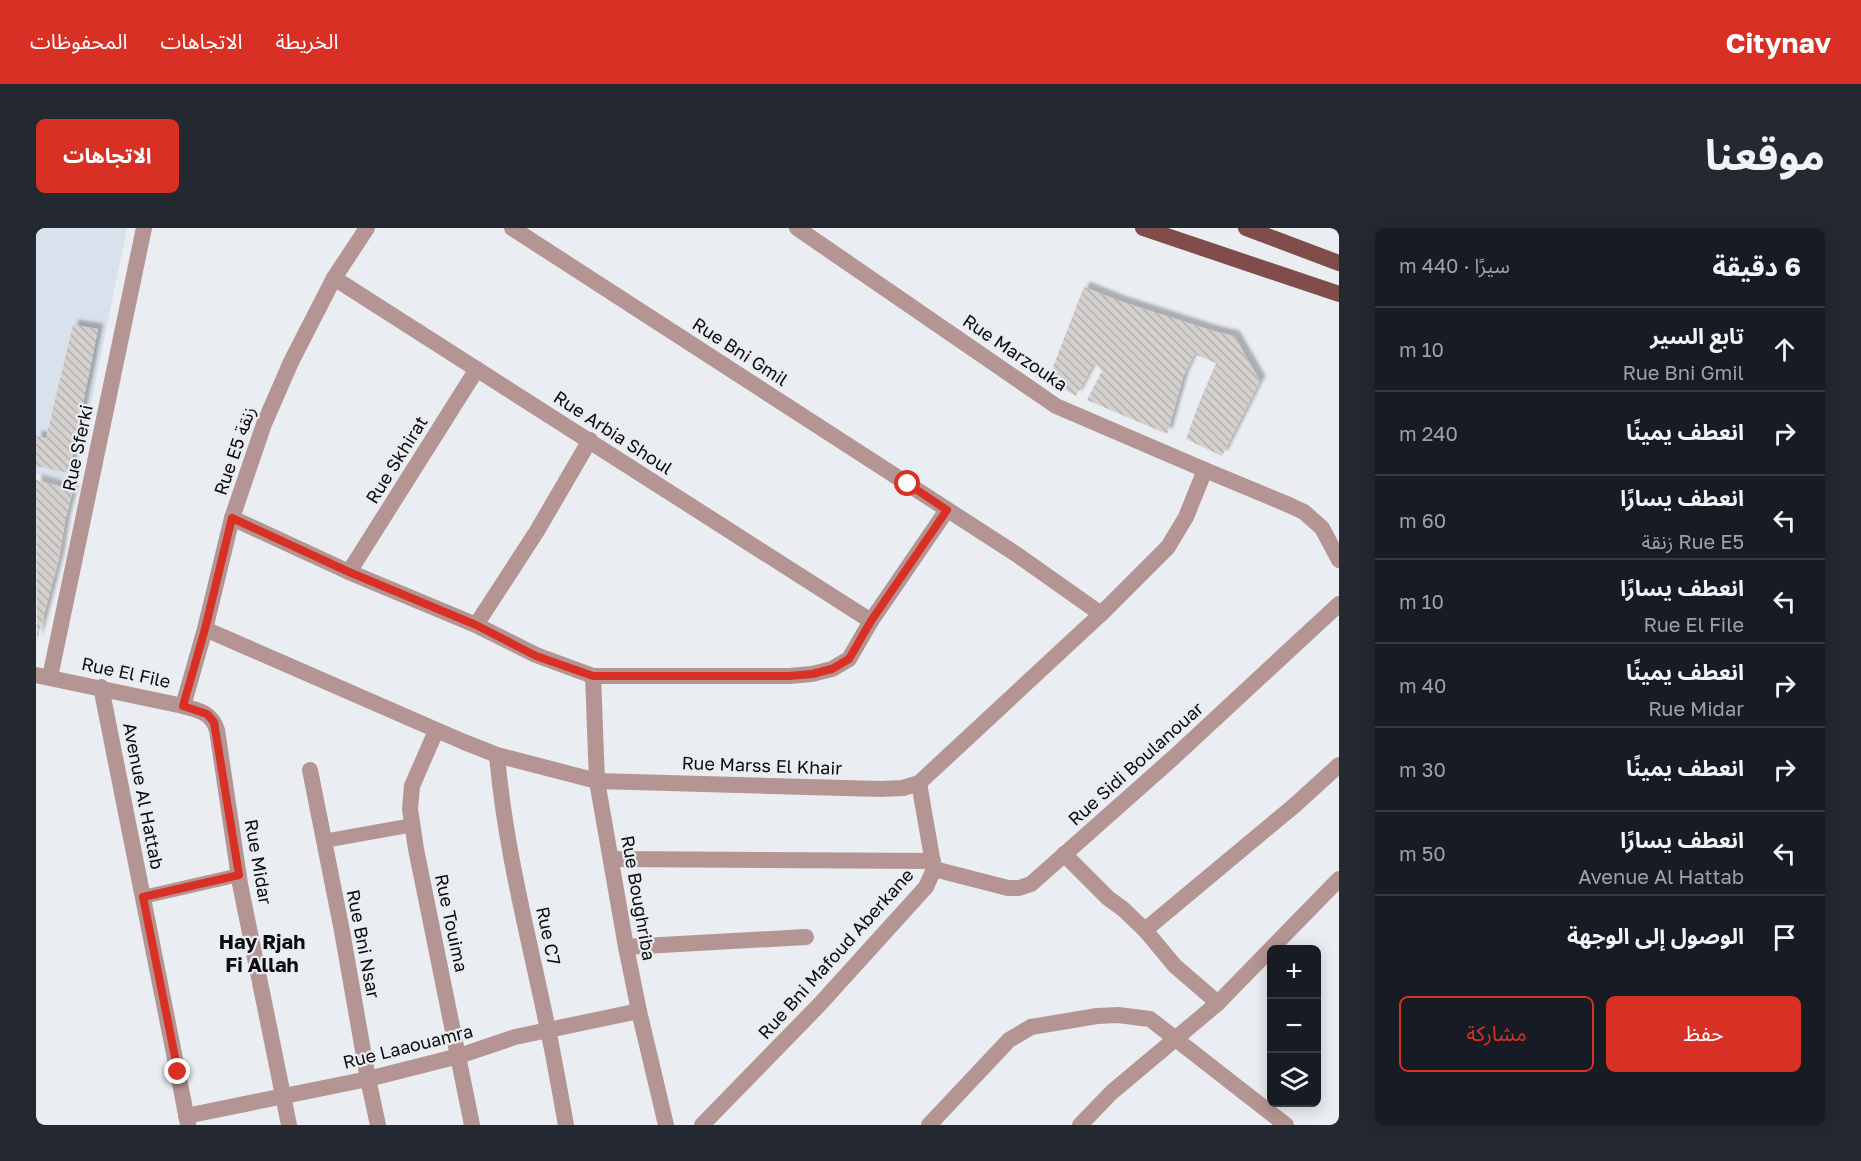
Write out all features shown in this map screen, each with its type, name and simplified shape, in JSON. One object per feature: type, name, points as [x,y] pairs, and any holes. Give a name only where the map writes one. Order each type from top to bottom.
[{"type":"main road","points":[[1143,228],[1339,294]]},
{"type":"main road","points":[[1246,228],[1339,263]]},
{"type":"street","name":"Rue Sferki","points":[[43,676],[144,228]]},
{"type":"street","name":"Rue E5 زنقة","points":[[183,706],[205,629],[232,518],[264,424],[291,362],[334,278],[367,228]]},
{"type":"street","name":"Rue Bni Gmil","points":[[512,228],[1016,554],[1101,614]]},
{"type":"street","name":"Rue Marzouka","points":[[797,228],[1056,406],[1304,512],[1322,528],[1339,560]]},
{"type":"street","name":"Rue Arbia Shoul","points":[[334,278],[871,621]]},
{"type":"street","name":"Rue Skhirat","points":[[349,572],[477,369]]},
{"type":"street","points":[[476,625],[537,531],[590,440]]},
{"type":"street","points":[[919,783],[1101,614],[1168,547],[1186,517],[1205,470]]},
{"type":"street","points":[[232,518],[349,572],[476,625],[536,656],[593,676],[789,676],[832,669],[849,659],[871,621],[947,510]]},
{"type":"street","name":"Rue Sidi Boulanouar","points":[[611,859],[934,865],[1008,888],[1019,888],[1030,884],[1173,758],[1339,604]]},
{"type":"street","name":"Rue Marss El Khair","points":[[205,629],[436,731],[497,755],[597,780],[881,789],[903,788],[919,783]]},
{"type":"street","name":"Rue El File","points":[[43,676],[101,687],[183,706],[207,714]]},
{"type":"street","name":"Rue Boughriba","points":[[593,676],[597,780],[626,947],[666,1125]]},
{"type":"street","name":"Avenue Al Hattab","points":[[101,687],[187,1120]]},
{"type":"street","name":"Rue Midar","points":[[207,714],[217,730],[239,875],[289,1125]]},
{"type":"street","name":"Rue Touima","points":[[436,731],[412,786],[410,809],[472,1125]]},
{"type":"street","name":"Rue C7","points":[[497,755],[501,802],[512,861],[566,1125]]},
{"type":"street","points":[[1145,930],[1295,805],[1339,765]]},
{"type":"street","name":"Rue Bni Nsar","points":[[309,770],[378,1125]]},
{"type":"street","name":"Rue Bni Mafoud Aberkane","points":[[702,1125],[820,1004],[920,896],[932,878],[934,865],[919,783]]},
{"type":"street","points":[[1064,854],[1108,898],[1145,930],[1175,966],[1218,1003]]},
{"type":"street","points":[[1082,1124],[1112,1092],[1218,1003],[1339,879]]},
{"type":"street","points":[[626,947],[806,937]]},
{"type":"street","name":"Rue Laaouamra","points":[[187,1120],[283,1095],[368,1079],[459,1056],[515,1037],[639,1011]]},
{"type":"street","points":[[929,1125],[1009,1040],[1030,1027],[1097,1016],[1118,1015],[1150,1019],[1286,1125]]},
{"type":"lane","points":[[324,841],[413,825]]},
{"type":"lane","points":[[143,897],[239,875]]},
{"type":"shaded area","points":[[36,228],[127,228],[75,482],[36,474]]},
{"type":"building","points":[[1084,287],[1122,302],[1234,336],[1260,381],[1222,456],[1186,439],[1216,363],[1194,354],[1183,377],[1167,434],[1087,400],[1102,371],[1094,363],[1076,396],[1048,380]]},
{"type":"building","points":[[73,325],[98,329],[69,473],[36,466],[36,436],[46,438]]},
{"type":"building","points":[[36,480],[73,490],[59,558],[37,641]]},
{"type":"district","name":"Hay Rjah Fi Allah","points":[[262,954]]},
{"type":"route","points":[[178,1072],[143,897],[239,875],[217,730],[207,714],[183,706],[205,629],[232,518],[349,572],[476,625],[536,656],[593,676],[789,676],[832,669],[849,659],[871,621],[947,510],[908,484]]}]
